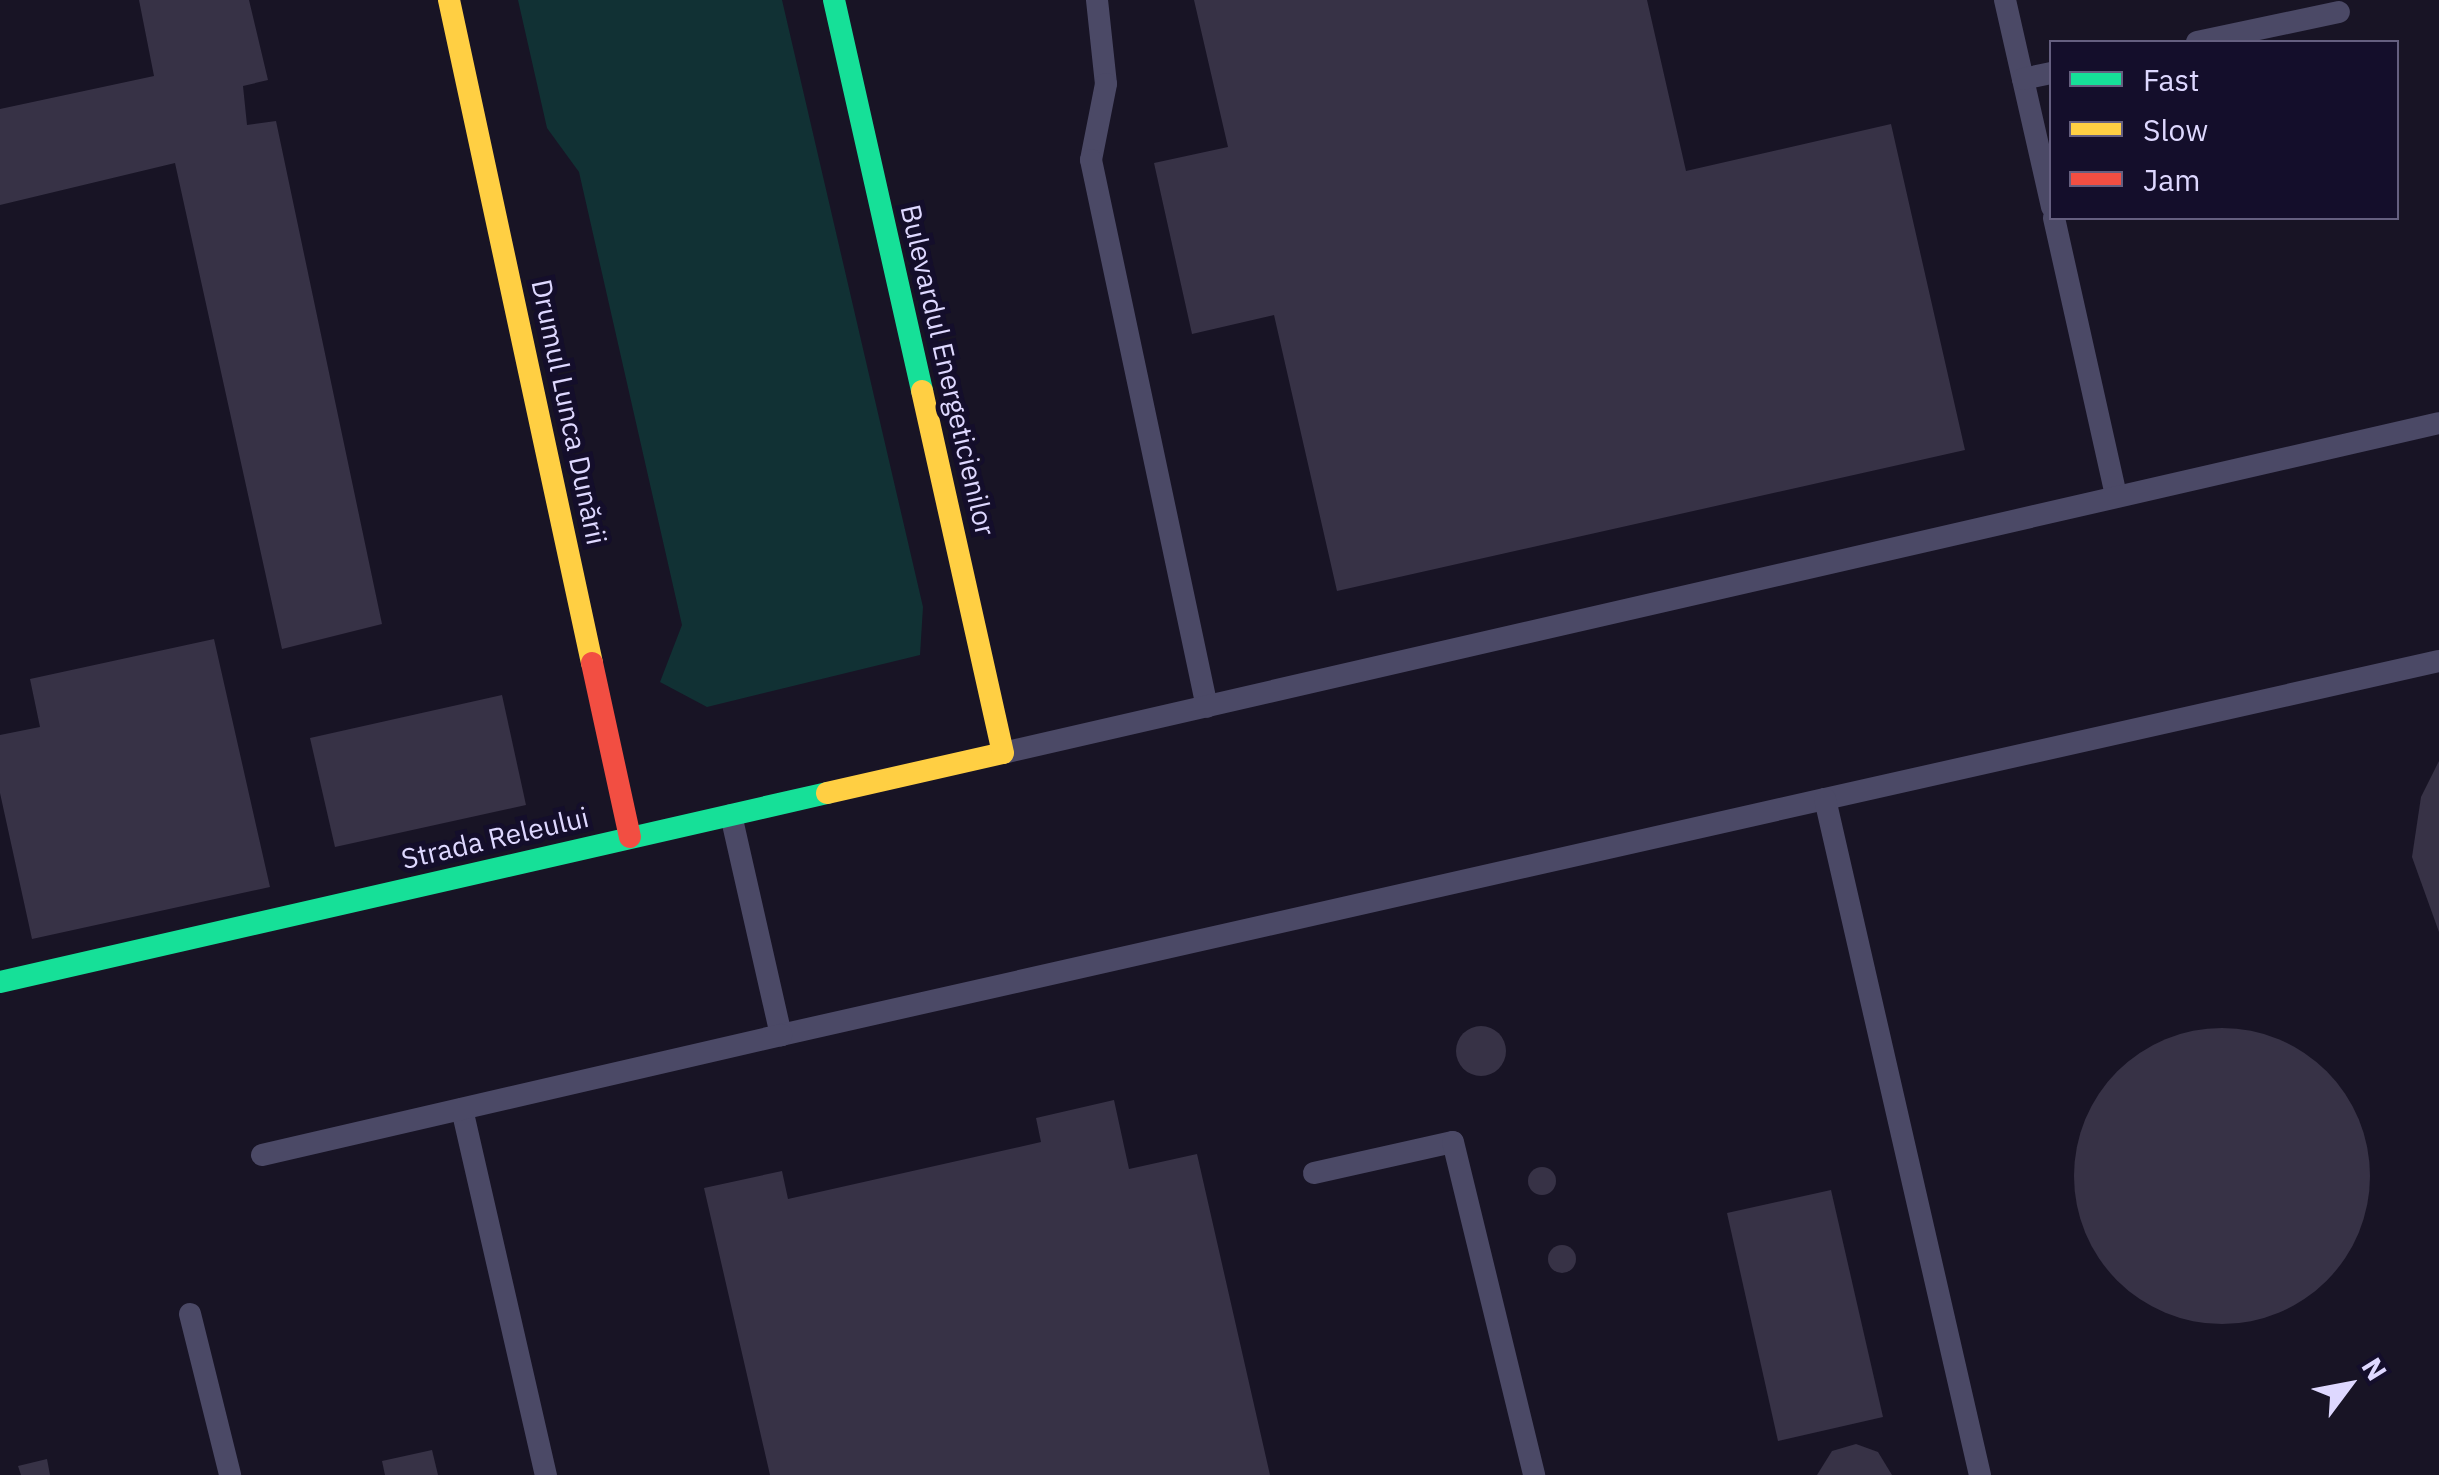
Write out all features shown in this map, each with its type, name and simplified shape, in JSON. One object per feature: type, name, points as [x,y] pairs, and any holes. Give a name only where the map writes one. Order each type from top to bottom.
[{"type":"street","name":"Drumul Lunca Dunării","points":[[449,0],[630,838]]},
{"type":"street","name":"Bulevardul Energeticienilor","points":[[834,0],[1003,753]]},
{"type":"street","name":"Strada Releului","points":[[0,982],[1003,753]]},
{"type":"lane","points":[[1096,0],[1106,84],[1091,160],[1207,707]]},
{"type":"lane","points":[[2005,0],[2049,194]]},
{"type":"lane","points":[[2206,40],[2339,12]]},
{"type":"lane","points":[[2023,80],[2049,74]]},
{"type":"lane","points":[[2054,220],[2116,495]]},
{"type":"lane","points":[[1003,753],[2439,423]]},
{"type":"lane","points":[[262,1155],[2439,661]]},
{"type":"lane","points":[[1825,799],[1980,1475]]},
{"type":"lane","points":[[731,815],[782,1035]]},
{"type":"lane","points":[[462,1108],[546,1475]]},
{"type":"lane","points":[[1314,1174],[1453,1142],[1534,1475]]},
{"type":"lane","points":[[190,1314],[230,1475]]},
{"type":"green space","points":[[518,0],[782,0],[923,607],[920,655],[707,707],[660,682],[682,625],[579,172],[547,128]]},
{"type":"building","points":[[139,0],[249,0],[268,80],[243,86],[247,125],[276,121],[382,624],[282,649],[175,163],[0,205],[0,109],[154,76]]},
{"type":"building","points":[[1194,0],[1647,0],[1686,171],[1891,124],[1965,450],[1337,591],[1274,315],[1192,334],[1154,163],[1228,147]]},
{"type":"building","points":[[214,639],[270,887],[32,939],[0,793],[0,735],[40,727],[30,679]]},
{"type":"building","points":[[502,695],[526,805],[335,847],[310,738]]},
{"type":"building","points":[[2439,761],[2439,932],[2412,857],[2421,797]]},
{"type":"building","points":[[1481,1026],[1499,1033],[1506,1051],[1499,1069],[1481,1076],[1463,1069],[1456,1051],[1463,1033]]},
{"type":"building","points":[[2222,1028],[2251,1031],[2279,1040],[2304,1053],[2326,1072],[2345,1094],[2358,1119],[2367,1147],[2367,1205],[2358,1233],[2345,1258],[2326,1280],[2304,1299],[2279,1312],[2251,1321],[2222,1324],[2193,1321],[2165,1312],[2140,1299],[2118,1280],[2099,1258],[2086,1233],[2077,1205],[2074,1176],[2077,1147],[2086,1119],[2099,1094],[2118,1072],[2140,1053],[2165,1040],[2193,1031]]},
{"type":"building","points":[[1114,1100],[1129,1169],[1197,1154],[1270,1475],[770,1475],[704,1188],[782,1171],[788,1199],[1041,1142],[1036,1118]]},
{"type":"building","points":[[1542,1167],[1552,1171],[1556,1181],[1552,1191],[1542,1195],[1532,1191],[1528,1181],[1532,1171]]},
{"type":"building","points":[[1831,1190],[1883,1417],[1778,1441],[1727,1213]]},
{"type":"building","points":[[1562,1245],[1572,1249],[1576,1259],[1572,1269],[1562,1273],[1552,1269],[1548,1259],[1552,1249]]},
{"type":"building","points":[[1856,1444],[1878,1452],[1892,1475],[1817,1475],[1832,1451]]},
{"type":"building","points":[[432,1450],[438,1475],[385,1475],[382,1461]]},
{"type":"building","points":[[47,1459],[50,1475],[21,1475],[18,1466]]},
{"type":"traffic: fast","points":[[834,0],[922,391]]},
{"type":"traffic: fast","points":[[0,982],[827,793]]},
{"type":"traffic: slow","points":[[449,0],[592,663]]},
{"type":"traffic: slow","points":[[827,793],[1003,753],[922,391]]},
{"type":"traffic: jam","points":[[592,663],[630,837]]}]
